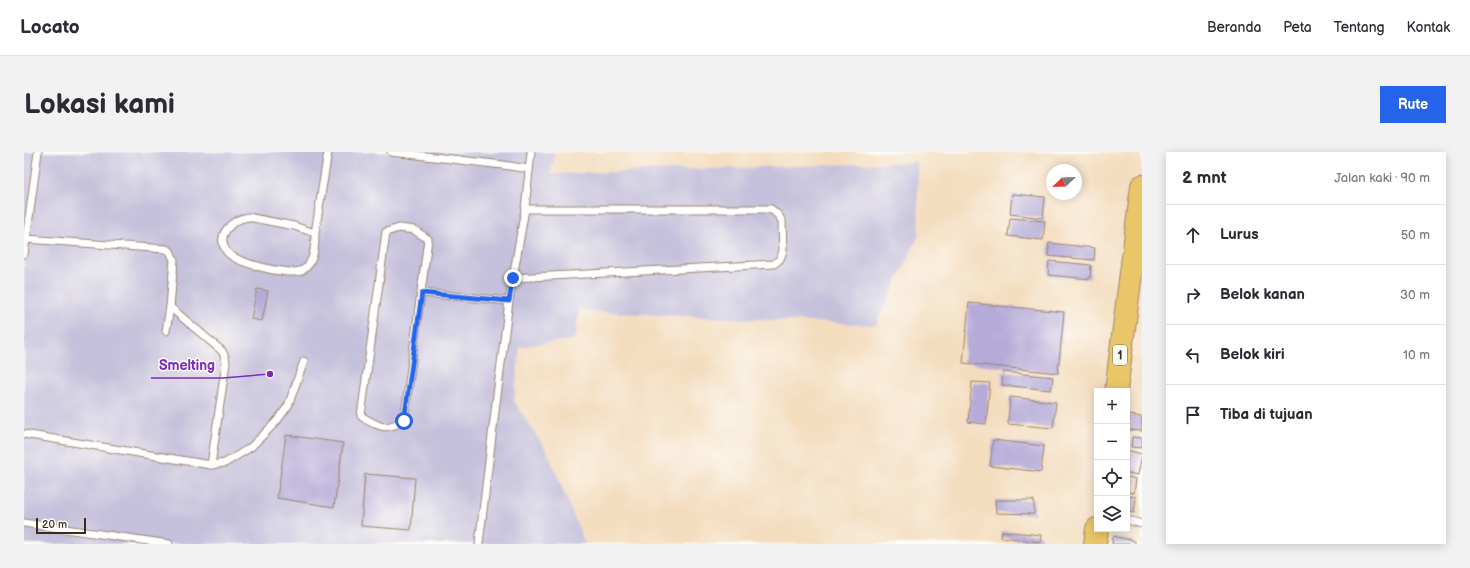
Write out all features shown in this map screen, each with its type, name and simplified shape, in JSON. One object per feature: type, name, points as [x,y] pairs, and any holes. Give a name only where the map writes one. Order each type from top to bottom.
[{"type":"highway","name":"1","points":[[1116,388],[1142,186]]},
{"type":"highway","points":[[1095,544],[1097,532]]},
{"type":"lane","points":[[24,254],[38,152]]},
{"type":"lane","points":[[315,233],[294,226],[248,217],[240,219],[229,226],[223,238],[224,247],[228,254],[236,259],[286,272],[298,272],[303,270],[312,259],[315,245],[315,233],[328,152]]},
{"type":"lane","points":[[391,152],[529,169]]},
{"type":"lane","points":[[479,544],[509,301],[526,209],[531,152]]},
{"type":"lane","points":[[513,278],[774,264],[780,259],[783,251],[782,221],[771,209],[526,209]]},
{"type":"lane","points":[[399,228],[414,230],[428,239],[422,293],[404,421],[392,427],[380,427],[361,416],[386,232],[399,228]]},
{"type":"lane","points":[[26,239],[166,249],[170,251],[174,260],[170,307],[166,331]]},
{"type":"lane","points":[[422,293],[509,301]]},
{"type":"lane","points":[[170,307],[217,347],[225,356],[226,363],[211,465]]},
{"type":"lane","points":[[24,434],[211,465],[225,463],[252,447],[276,422],[288,406],[304,361]]},
{"type":"lane","points":[[1130,521],[1142,524]]},
{"type":"lane","points":[[24,523],[168,544]]},
{"type":"shaded area","points":[[24,152],[555,152],[551,174],[917,162],[919,235],[876,325],[579,311],[575,339],[520,347],[514,401],[548,453],[585,544],[24,544]]},
{"type":"building","points":[[1012,194],[1045,197],[1043,218],[1010,214]]},
{"type":"building","points":[[1010,218],[1045,221],[1043,240],[1008,236]]},
{"type":"building","points":[[1049,243],[1095,248],[1094,260],[1048,256]]},
{"type":"building","points":[[1049,261],[1091,265],[1090,279],[1048,275]]},
{"type":"building","points":[[257,289],[268,291],[262,321],[251,319]]},
{"type":"building","points":[[969,303],[1064,312],[1058,373],[963,363]]},
{"type":"building","points":[[1003,372],[1053,377],[1051,390],[1002,385]]},
{"type":"building","points":[[972,382],[990,383],[986,424],[968,422]]},
{"type":"building","points":[[1010,397],[1056,402],[1053,428],[1008,424]]},
{"type":"building","points":[[1130,415],[1142,417],[1142,431],[1130,430]]},
{"type":"building","points":[[286,435],[343,443],[334,507],[277,498]]},
{"type":"building","points":[[1132,437],[1142,438],[1142,448],[1131,447]]},
{"type":"building","points":[[993,440],[1044,446],[1041,472],[990,466]]},
{"type":"building","points":[[1130,451],[1142,454],[1138,475],[1130,474]]},
{"type":"building","points":[[365,474],[415,478],[411,530],[361,526]]},
{"type":"building","points":[[1130,478],[1136,479],[1134,493],[1130,492]]},
{"type":"building","points":[[1130,496],[1136,497],[1134,513],[1130,512]]},
{"type":"building","points":[[995,500],[1034,500],[1034,514],[996,513]]},
{"type":"building","points":[[1002,531],[1041,535],[1040,542],[1001,537]]},
{"type":"building","points":[[1113,536],[1135,541],[1135,544],[1112,544]]},
{"type":"place","name":"Smelting","points":[[270,374]]},
{"type":"route","points":[[404,421],[422,293],[509,301],[513,278]]}]
